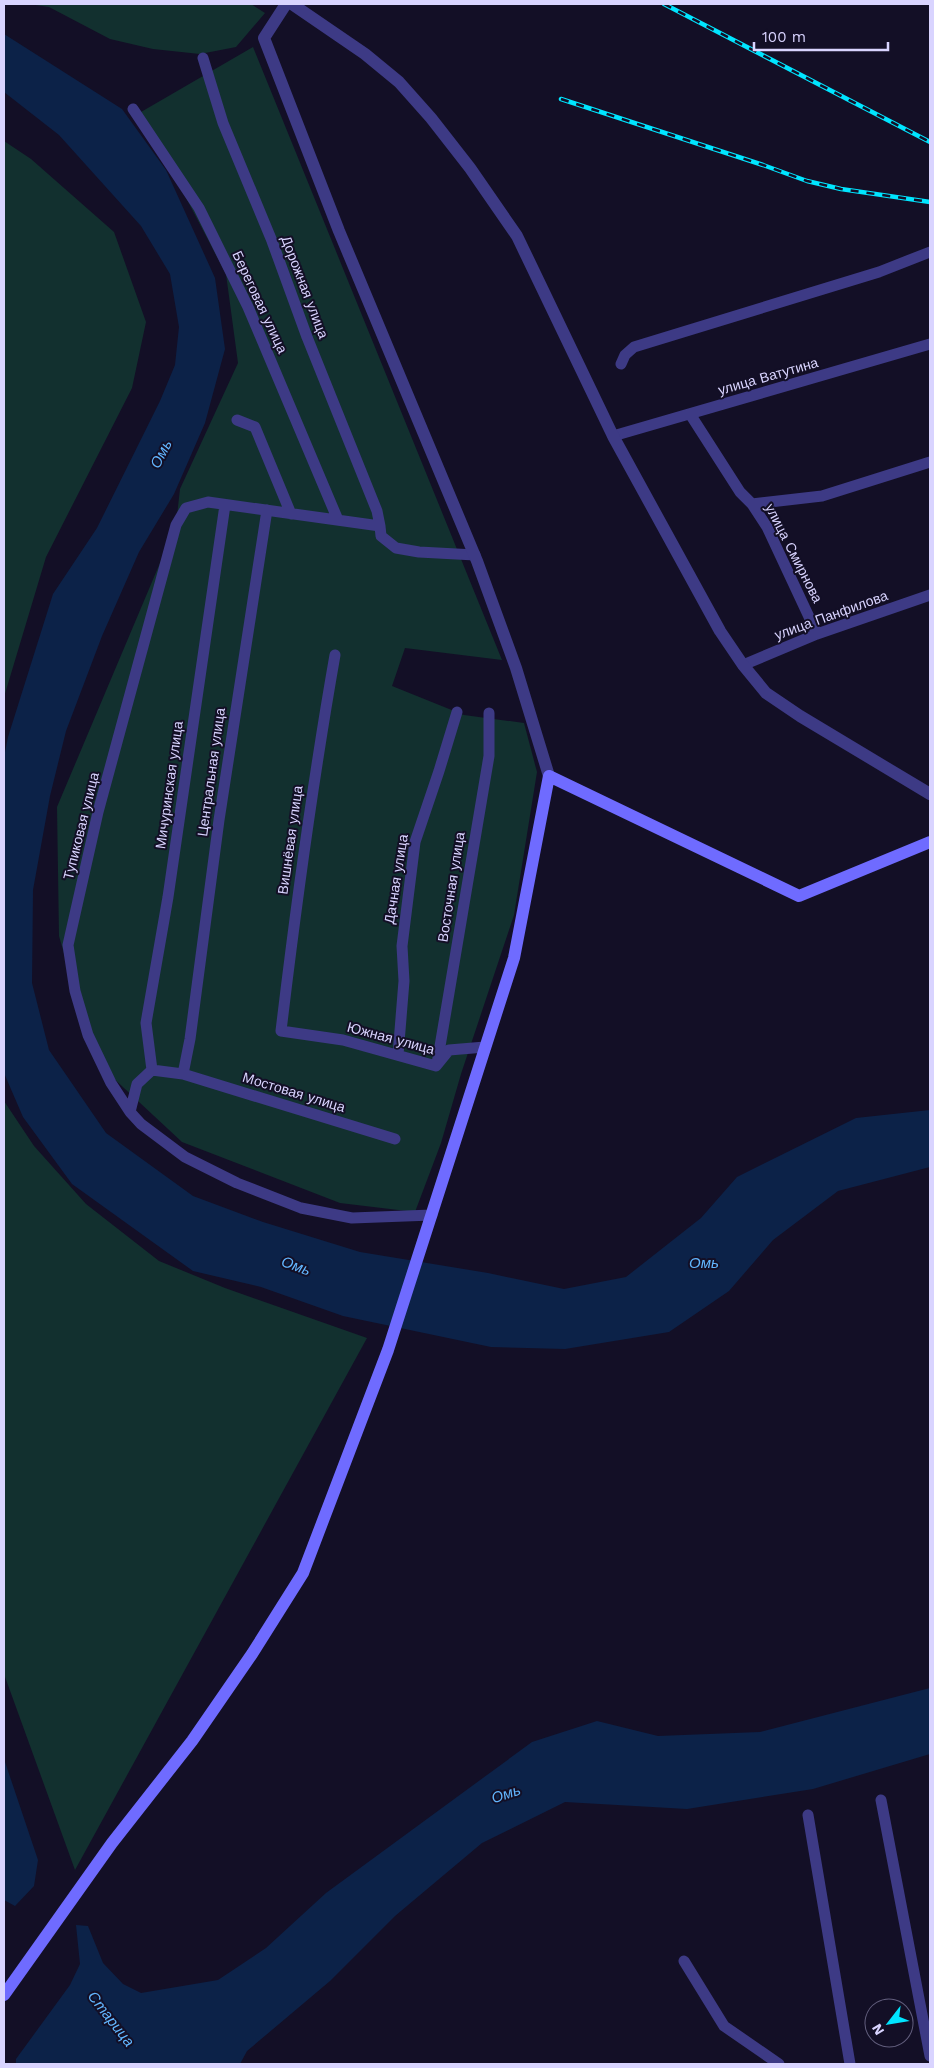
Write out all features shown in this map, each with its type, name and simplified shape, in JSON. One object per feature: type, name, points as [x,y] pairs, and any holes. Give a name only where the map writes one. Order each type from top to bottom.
[{"type":"main road","points":[[4,1996],[112,1842],[192,1741],[252,1654],[303,1573],[388,1350],[514,958],[549,776],[799,896],[930,842]]},
{"type":"street","points":[[286,4],[264,38],[339,231],[475,555],[516,668],[549,776]]},
{"type":"street","points":[[292,4],[365,54],[399,82],[431,118],[470,168],[517,236],[613,436],[720,631],[743,665],[772,698],[930,794]]},
{"type":"street","name":"Дорожная улица","points":[[203,58],[223,124],[272,241],[307,337],[377,511],[381,536],[396,548],[419,552],[475,555]]},
{"type":"street","name":"Береговая улица","points":[[133,109],[199,208],[236,282],[338,520]]},
{"type":"street","points":[[621,364],[625,354],[634,347],[879,272],[930,252]]},
{"type":"street","name":"улица Ватутина","points":[[613,436],[930,344]]},
{"type":"street","name":"улица Смирнова","points":[[690,414],[740,492],[752,504],[767,527],[818,634]]},
{"type":"street","points":[[237,420],[255,427],[291,514]]},
{"type":"street","points":[[752,504],[822,496],[930,462]]},
{"type":"street","name":"Тупиковая улица","points":[[225,504],[208,502],[186,508],[176,525],[98,812],[68,945],[75,991],[88,1035],[111,1083],[130,1112],[141,1124],[185,1157],[237,1183],[301,1208],[352,1218],[431,1218]]},
{"type":"street","points":[[225,504],[380,526]]},
{"type":"street","name":"Мичуринская улица","points":[[152,1070],[146,1023],[168,897],[225,504]]},
{"type":"street","name":"Центральная улица","points":[[184,1074],[218,820],[267,510]]},
{"type":"street","name":"улица Панфилова","points":[[743,665],[818,634],[930,595]]},
{"type":"street","name":"Вишнёвая улица","points":[[281,1031],[293,923],[317,755],[335,655]]},
{"type":"street","name":"Дачная улица","points":[[398,1055],[404,981],[402,946],[415,842],[457,712]]},
{"type":"street","name":"Восточная улица","points":[[436,1066],[489,756],[489,713]]},
{"type":"street","name":"Южная улица","points":[[281,1031],[343,1040],[436,1066],[449,1050],[486,1047]]},
{"type":"street","points":[[130,1112],[137,1084],[152,1070]]},
{"type":"street","name":"Мостовая улица","points":[[152,1070],[184,1074],[395,1139]]},
{"type":"street","points":[[882,1800],[930,2056]]},
{"type":"street","points":[[808,1815],[850,2064]]},
{"type":"street","points":[[684,1962],[724,2026],[779,2064]]},
{"type":"green space","points":[[29,4],[251,4],[265,13],[236,47],[200,54],[153,49],[110,39],[49,7]]},
{"type":"green space","points":[[253,47],[502,660],[405,648],[392,686],[464,715],[524,723],[537,772],[514,915],[461,1074],[441,1143],[415,1212],[340,1203],[182,1142],[95,1061],[59,936],[57,807],[176,525],[180,489],[238,363],[226,274],[141,112]]},
{"type":"green space","points":[[4,141],[31,159],[114,232],[146,322],[132,388],[46,557],[4,697]]},
{"type":"green space","points":[[4,1101],[34,1146],[86,1204],[159,1261],[225,1288],[367,1338],[75,1870],[4,1674]]},
{"type":"water","name":"Омь","points":[[4,34],[122,109],[166,170],[215,278],[225,349],[205,423],[174,494],[139,552],[102,636],[66,731],[50,796],[33,890],[32,983],[49,1050],[106,1133],[193,1196],[263,1222],[360,1252],[488,1273],[564,1289],[626,1277],[701,1218],[737,1177],[856,1118],[930,1110],[930,1167],[838,1191],[773,1240],[729,1291],[669,1332],[565,1349],[491,1347],[343,1316],[261,1287],[193,1271],[72,1184],[23,1117],[4,1073],[4,757],[8,737],[53,594],[97,528],[160,401],[175,365],[179,327],[170,274],[141,226],[59,135],[4,92]]},
{"type":"water","name":"Омь","points":[[930,1688],[930,1754],[813,1789],[687,1809],[565,1802],[482,1843],[395,1916],[330,1981],[247,2051],[240,2064],[16,2064],[16,2059],[70,1985],[80,1964],[76,1925],[88,1926],[103,1963],[123,1984],[141,1993],[218,1980],[266,1948],[326,1893],[532,1742],[597,1721],[658,1736],[760,1732]]},
{"type":"water","points":[[4,1759],[38,1860],[34,1886],[15,1906],[4,1900]]},
{"type":"railway","points":[[664,4],[930,142]]},
{"type":"railway","points":[[561,99],[807,181],[841,189],[930,202]]},
{"type":"water label","name":"Старица","points":[[111,2019]]}]
